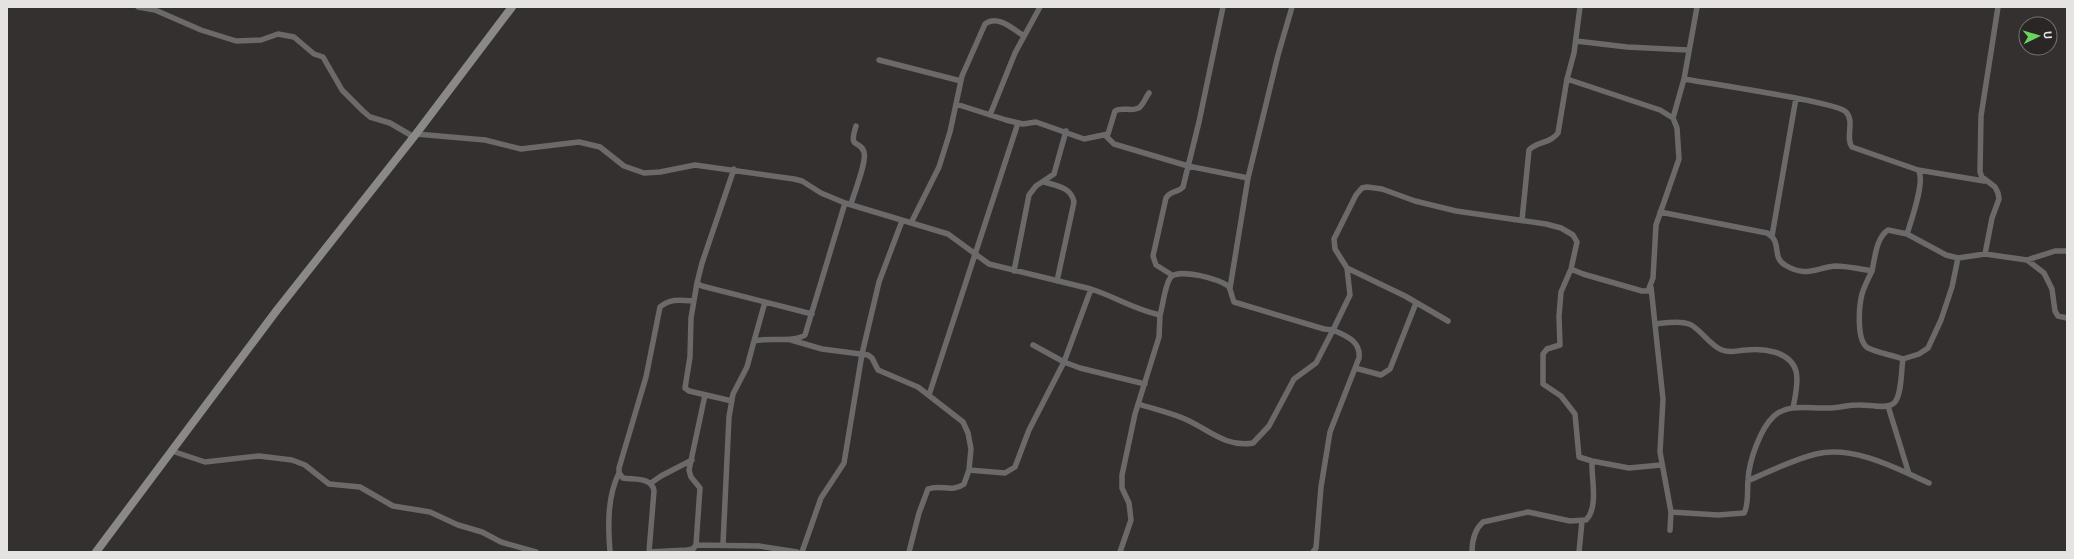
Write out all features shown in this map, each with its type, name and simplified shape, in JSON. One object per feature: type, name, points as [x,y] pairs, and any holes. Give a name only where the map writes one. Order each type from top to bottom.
[{"type":"main road","points":[[96,552],[277,310],[415,135],[512,7]]},
{"type":"street","points":[[138,7],[155,10],[201,30],[236,41],[261,40],[278,34],[294,37],[314,54],[323,58],[342,90],[363,112],[370,117],[390,123],[415,135],[485,140],[521,149],[579,142],[600,147],[624,166],[644,173],[660,172],[695,165],[734,169],[802,181],[821,193],[848,204],[948,234],[989,264],[1091,289],[1106,294],[1130,307],[1160,315]]},
{"type":"street","points":[[990,115],[1015,52],[1040,7]]},
{"type":"street","points":[[1172,275],[1156,265],[1153,256],[1166,198],[1169,194],[1181,189],[1183,186],[1223,7]]},
{"type":"street","points":[[1292,7],[1278,55],[1248,178],[1230,288],[1234,302],[1324,329],[1333,330],[1356,343],[1359,347],[1359,358],[1330,432],[1321,487],[1316,548],[1313,552]]},
{"type":"street","points":[[1522,220],[1529,150],[1533,146],[1554,139],[1558,133],[1567,79],[1576,41],[1580,7]]},
{"type":"street","points":[[1673,118],[1684,79],[1688,50],[1697,7]]},
{"type":"street","points":[[1985,254],[1992,218],[1999,199],[1995,187],[1982,178],[1980,172],[1981,116],[1998,7]]},
{"type":"street","points":[[911,223],[939,167],[961,81],[985,24],[988,21],[998,20],[1024,36]]},
{"type":"street","points":[[1576,41],[1627,47],[1688,50]]},
{"type":"street","points":[[879,60],[961,81]]},
{"type":"street","points":[[1567,79],[1660,110],[1673,118],[1677,128],[1679,159],[1656,225],[1651,287],[1663,399],[1660,434],[1661,465],[1671,512],[1670,530]]},
{"type":"street","points":[[1684,79],[1796,98],[1842,109],[1849,116],[1849,142],[1852,147],[1918,170],[1986,181]]},
{"type":"street","points":[[956,104],[1018,123],[1036,122],[1084,138],[1105,135],[1110,132],[1115,111],[1122,108],[1132,109],[1140,107],[1149,93]]},
{"type":"street","points":[[1772,236],[1796,98]]},
{"type":"street","points":[[929,395],[1018,123]]},
{"type":"street","points":[[789,340],[805,335],[848,204],[864,161],[865,153],[862,148],[854,143],[852,138],[856,126]]},
{"type":"street","points":[[1014,271],[1028,195],[1036,186],[1054,174],[1066,131]]},
{"type":"street","points":[[1105,135],[1114,144],[1188,166],[1248,178]]},
{"type":"street","points":[[732,401],[689,391],[685,385],[690,357],[694,301],[697,283],[734,169]]},
{"type":"street","points":[[1907,234],[1921,182],[1921,175],[1918,170]]},
{"type":"street","points":[[1044,182],[1068,190],[1073,194],[1074,202],[1057,281]]},
{"type":"street","points":[[1138,404],[1184,418],[1225,441],[1239,444],[1256,442],[1269,426],[1294,379],[1316,363],[1350,295],[1347,268],[1335,250],[1334,239],[1342,220],[1356,195],[1362,188],[1367,187],[1382,189],[1415,201],[1456,211],[1522,220],[1561,228],[1574,235],[1577,242],[1571,269],[1561,292],[1559,316],[1560,345],[1547,349],[1543,354],[1542,381],[1547,388],[1561,396],[1574,414],[1578,453],[1582,458],[1629,468],[1645,468],[1661,465]]},
{"type":"street","points":[[1660,212],[1767,233],[1772,236],[1777,243],[1778,259],[1794,270],[1814,272],[1824,268],[1837,266],[1872,271]]},
{"type":"street","points":[[802,552],[821,498],[844,463],[862,354],[879,282],[902,220]]},
{"type":"street","points":[[1958,258],[1943,313],[1928,348],[1919,354],[1903,359],[1868,348],[1863,344],[1860,335],[1860,310],[1862,294],[1872,271],[1879,241],[1883,233],[1888,230],[1907,234],[1946,255],[1958,258],[1985,254],[2027,260],[2055,251],[2067,251]]},
{"type":"street","points":[[2027,260],[2044,273],[2052,289],[2055,311],[2058,316],[2067,318]]},
{"type":"street","points":[[1347,268],[1448,321]]},
{"type":"street","points":[[1571,269],[1583,274],[1642,291],[1648,291],[1651,287]]},
{"type":"street","points":[[1120,552],[1131,520],[1129,503],[1122,488],[1122,475],[1138,404],[1160,337],[1160,315],[1168,280],[1172,275],[1178,272],[1205,277],[1226,284],[1230,288]]},
{"type":"street","points":[[697,283],[812,314]]},
{"type":"street","points":[[969,470],[1005,473],[1015,467],[1029,430],[1064,362],[1091,289]]},
{"type":"street","points":[[610,552],[609,529],[611,498],[646,377],[660,307],[671,300],[694,301]]},
{"type":"street","points":[[723,544],[729,417],[732,401],[747,367],[765,302]]},
{"type":"street","points":[[1355,368],[1382,375],[1390,369],[1416,303]]},
{"type":"street","points":[[1655,324],[1676,322],[1690,324],[1705,339],[1721,350],[1730,353],[1759,349],[1770,350],[1781,354],[1792,363],[1797,373],[1793,408]]},
{"type":"street","points":[[754,341],[773,338],[789,340],[822,349],[862,354],[872,358],[878,370],[918,387],[963,422],[968,433],[971,449],[969,470],[964,484],[959,488],[954,489],[928,489],[919,514],[909,552]]},
{"type":"street","points":[[1033,344],[1064,362],[1145,384]]},
{"type":"street","points":[[1671,512],[1718,515],[1744,513],[1746,507],[1748,481],[1755,448],[1776,414],[1793,408],[1828,408],[1858,404],[1888,406],[1893,404],[1896,400],[1902,375],[1903,359]]},
{"type":"street","points":[[619,473],[623,478],[644,480],[651,483],[654,492],[649,552],[693,549],[696,544],[700,488],[689,473],[705,395]]},
{"type":"street","points":[[1888,406],[1909,474]]},
{"type":"street","points":[[172,452],[206,462],[259,456],[292,460],[305,465],[329,484],[360,488],[393,506],[430,512],[458,525],[482,532],[501,542],[536,552]]},
{"type":"street","points":[[1748,481],[1787,463],[1826,453],[1862,456],[1885,463],[1929,483]]},
{"type":"street","points":[[651,483],[661,476],[692,460]]},
{"type":"street","points":[[1472,552],[1474,534],[1477,527],[1483,522],[1528,512],[1570,521],[1582,521],[1589,517],[1592,510],[1592,461]]},
{"type":"street","points":[[1579,552],[1582,521]]},
{"type":"street","points":[[696,544],[759,546],[797,552]]}]
